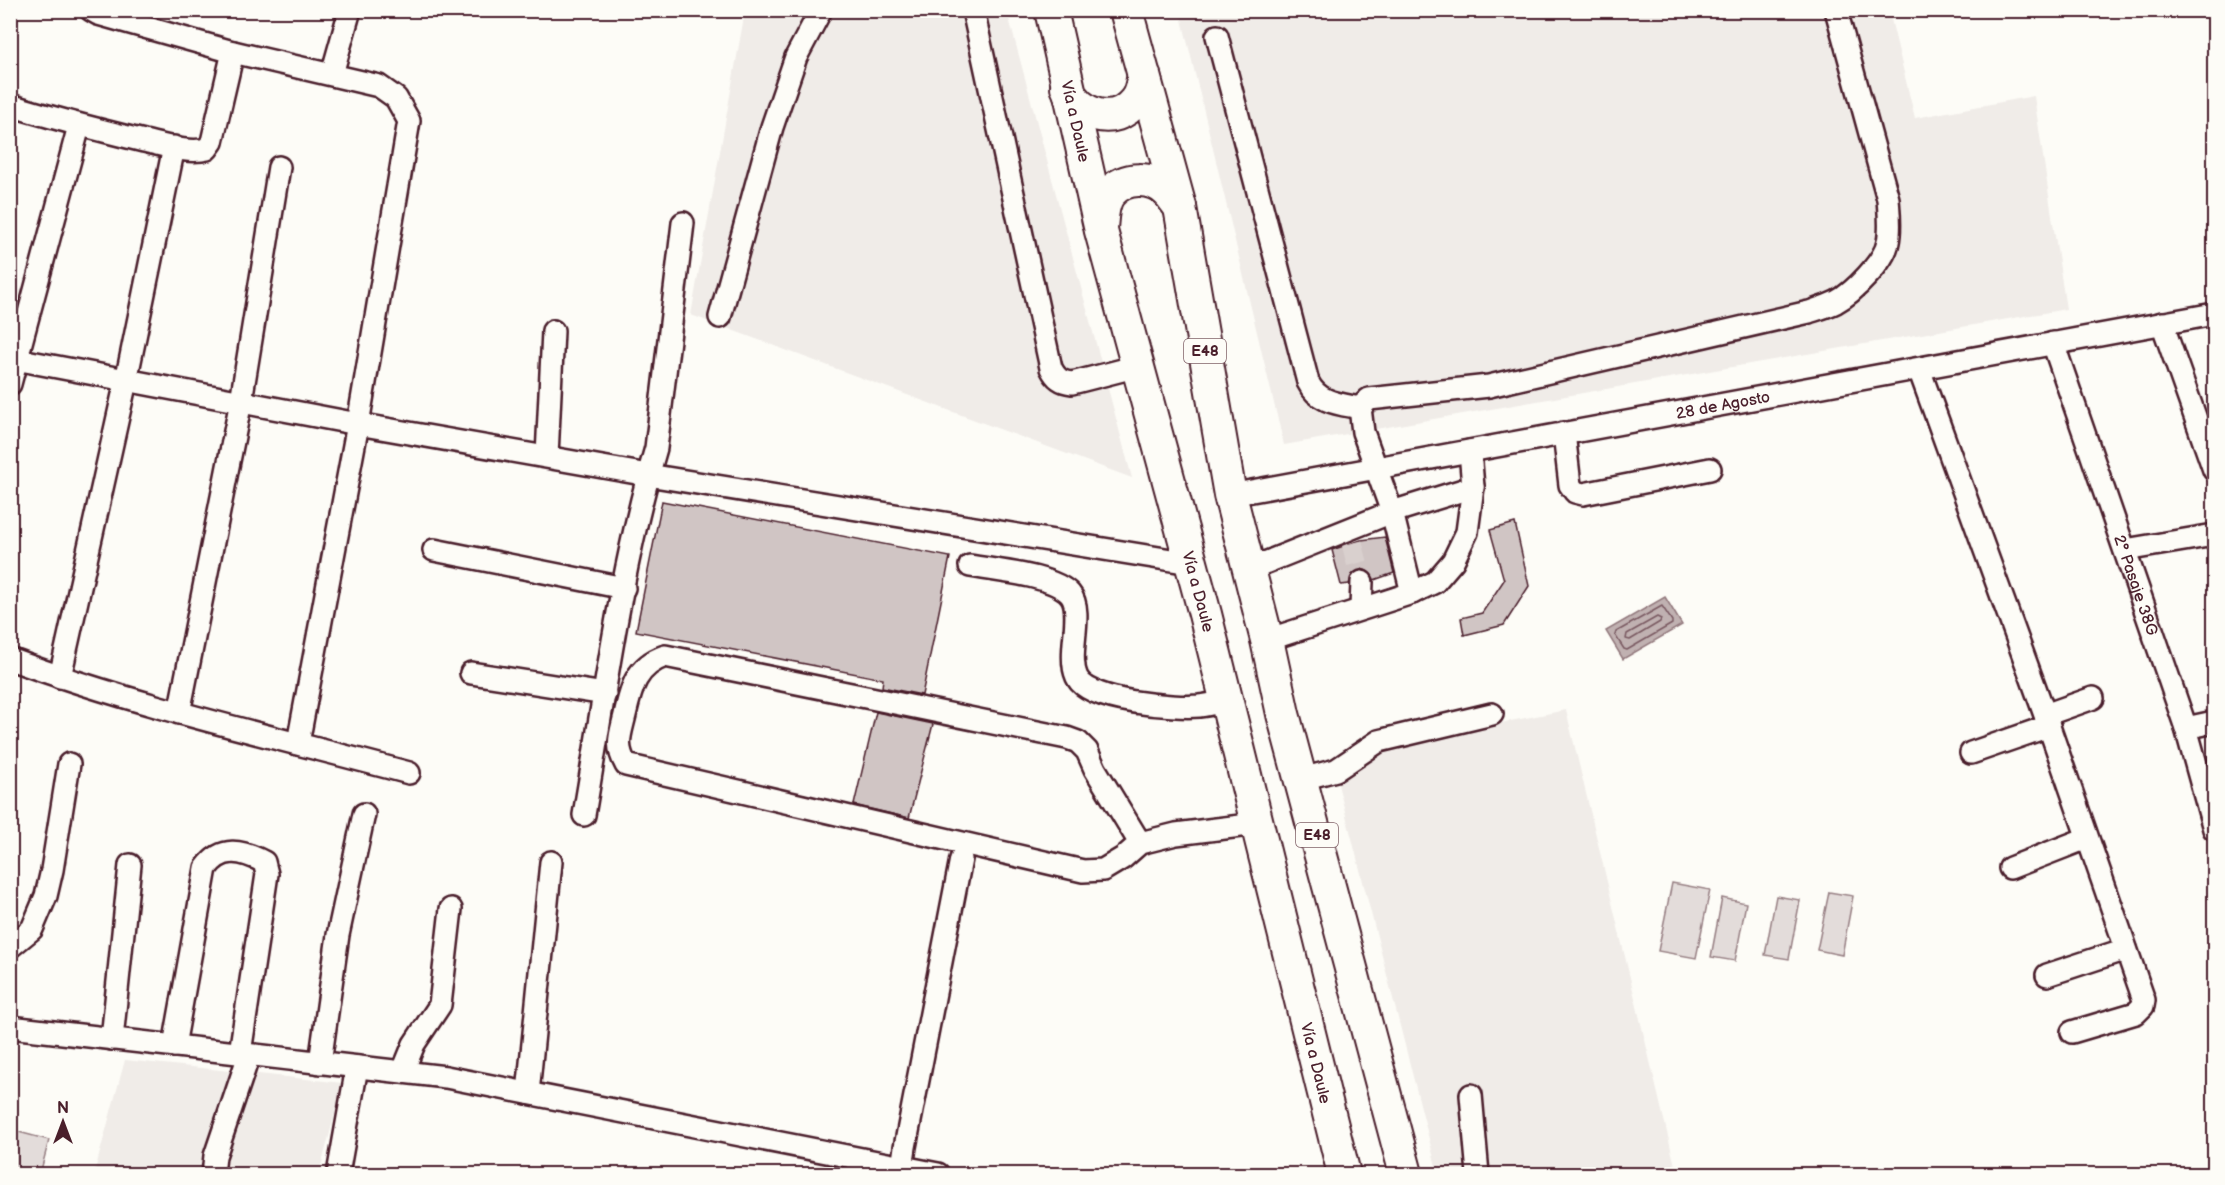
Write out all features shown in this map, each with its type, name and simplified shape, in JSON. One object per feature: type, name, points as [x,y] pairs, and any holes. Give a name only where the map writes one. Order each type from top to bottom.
[{"type":"highway","name":"Vía a Daule","points":[[1051,10],[1101,231],[1226,701],[1344,1174]]},
{"type":"highway","name":"E48","points":[[1126,10],[1180,207],[1230,495],[1247,570],[1267,640],[1283,714],[1406,1174]]},
{"type":"highway","points":[[1066,83],[1071,97],[1081,108],[1094,114],[1109,116],[1123,111],[1134,102],[1141,89],[1144,75]]},
{"type":"highway","points":[[1101,231],[1104,206],[1109,194],[1123,183],[1148,180],[1168,192],[1180,207]]},
{"type":"street","points":[[91,10],[98,14],[233,52],[379,86],[388,91],[402,105],[410,121],[358,424],[298,743]]},
{"type":"street","points":[[332,74],[350,10]]},
{"type":"street","points":[[720,317],[772,127],[796,57],[821,10]]},
{"type":"street","points":[[973,10],[1051,368],[1062,382],[1072,383],[1137,366]]},
{"type":"street","points":[[1412,592],[1392,512],[1363,432],[1360,408],[1363,403],[1375,397],[1489,386],[1798,315],[1835,302],[1850,293],[1878,262],[1888,245],[1890,222],[1888,199],[1836,10]]},
{"type":"street","points":[[1217,36],[1308,382],[1318,396],[1328,401],[1360,408]]},
{"type":"street","points":[[10,105],[79,126],[199,151],[207,149],[212,142],[233,52]]},
{"type":"street","points":[[10,384],[13,358],[79,126]]},
{"type":"street","points":[[60,677],[126,381],[174,147]]},
{"type":"street","points":[[179,713],[241,401],[279,166]]},
{"type":"street","points":[[584,815],[624,588],[656,448],[683,223]]},
{"type":"street","name":"28 de Agosto","points":[[1230,495],[1376,466],[1470,451],[2214,314]]},
{"type":"street","points":[[2162,323],[2214,470]]},
{"type":"street","points":[[547,456],[553,332]]},
{"type":"street","name":"2° Pasaje 38G","points":[[2054,343],[2186,728],[2214,829]]},
{"type":"street","points":[[13,358],[358,424],[648,475],[1190,563]]},
{"type":"street","points":[[1919,369],[2047,721],[2144,1000],[2143,1006],[2136,1013],[2072,1032]]},
{"type":"street","points":[[1564,433],[1570,485],[1575,492],[1583,494],[1710,469]]},
{"type":"street","points":[[1267,640],[1412,592],[1435,582],[1453,561],[1467,532],[1473,487],[1470,451]]},
{"type":"street","points":[[1247,570],[1350,537],[1392,512],[1473,487]]},
{"type":"street","points":[[2125,550],[2214,536]]},
{"type":"street","points":[[434,550],[624,588]]},
{"type":"street","points":[[970,566],[1049,581],[1071,595],[1076,608],[1073,664],[1078,679],[1086,687],[1113,698],[1141,704],[1200,706],[1226,701]]},
{"type":"street","points":[[1361,608],[1362,582]]},
{"type":"street","points":[[1140,843],[1095,769],[1087,751],[1078,742],[665,656],[653,660],[644,668],[631,690],[618,742],[620,754],[626,765],[1083,871],[1103,870],[1123,858],[1140,843],[1176,834],[1257,824]]},
{"type":"street","points":[[10,659],[60,677],[179,713],[409,773]]},
{"type":"street","points":[[471,673],[605,694]]},
{"type":"street","points":[[1971,753],[2047,721],[2094,698]]},
{"type":"street","points":[[1302,779],[1336,770],[1366,748],[1386,739],[1492,714]]},
{"type":"street","points":[[2186,728],[2214,722]]},
{"type":"street","points":[[10,947],[32,928],[46,896],[69,764]]},
{"type":"street","points":[[320,1063],[338,935],[364,814]]},
{"type":"street","points":[[2010,868],[2087,838]]},
{"type":"street","points":[[174,1046],[206,868],[219,854],[231,851],[254,857],[264,862],[267,874],[244,1054],[215,1156],[213,1174]]},
{"type":"street","points":[[902,1168],[961,859]]},
{"type":"street","points":[[528,1093],[550,862]]},
{"type":"street","points":[[112,1039],[130,865]]},
{"type":"street","points":[[403,1071],[414,1044],[440,1005],[451,909]]},
{"type":"street","points":[[2047,975],[2126,949]]},
{"type":"street","points":[[10,1027],[446,1077],[938,1174]]},
{"type":"street","points":[[338,1174],[357,1067]]},
{"type":"street","points":[[1471,1095],[1478,1174]]},
{"type":"shaded area","points":[[745,11],[1007,11],[1132,478],[691,315]]},
{"type":"shaded area","points":[[1180,11],[1889,11],[1915,118],[2034,96],[2066,309],[1284,445]]},
{"type":"shaded area","points":[[1566,710],[1677,1174],[1438,1174],[1331,757]]},
{"type":"shaded area","points":[[1672,883],[1710,890],[1696,958],[1658,951]]},
{"type":"shaded area","points":[[1829,892],[1853,896],[1842,955],[1817,950]]},
{"type":"shaded area","points":[[1776,896],[1800,900],[1789,959],[1765,955]]},
{"type":"shaded area","points":[[1722,898],[1746,903],[1735,961],[1711,957]]},
{"type":"shaded area","points":[[125,1060],[343,1083],[319,1174],[94,1174]]},
{"type":"shaded area","points":[[11,1130],[49,1140],[40,1174],[11,1174]]},
{"type":"water","points":[[1665,597],[1682,625],[1623,659],[1606,631]]},
{"type":"building","points":[[662,501],[950,557],[922,695],[882,687],[883,679],[636,631]]},
{"type":"building","points":[[1515,523],[1529,586],[1504,625],[1464,635],[1461,618],[1482,613],[1504,580],[1490,530]]},
{"type":"building","points":[[1385,537],[1394,573],[1374,580],[1369,572],[1362,569],[1352,575],[1349,584],[1341,585],[1332,550],[1361,540]]},
{"type":"building","points":[[876,712],[933,724],[909,818],[854,805]]},
{"type":"tunnel","points":[[1352,543],[1362,582]]}]
